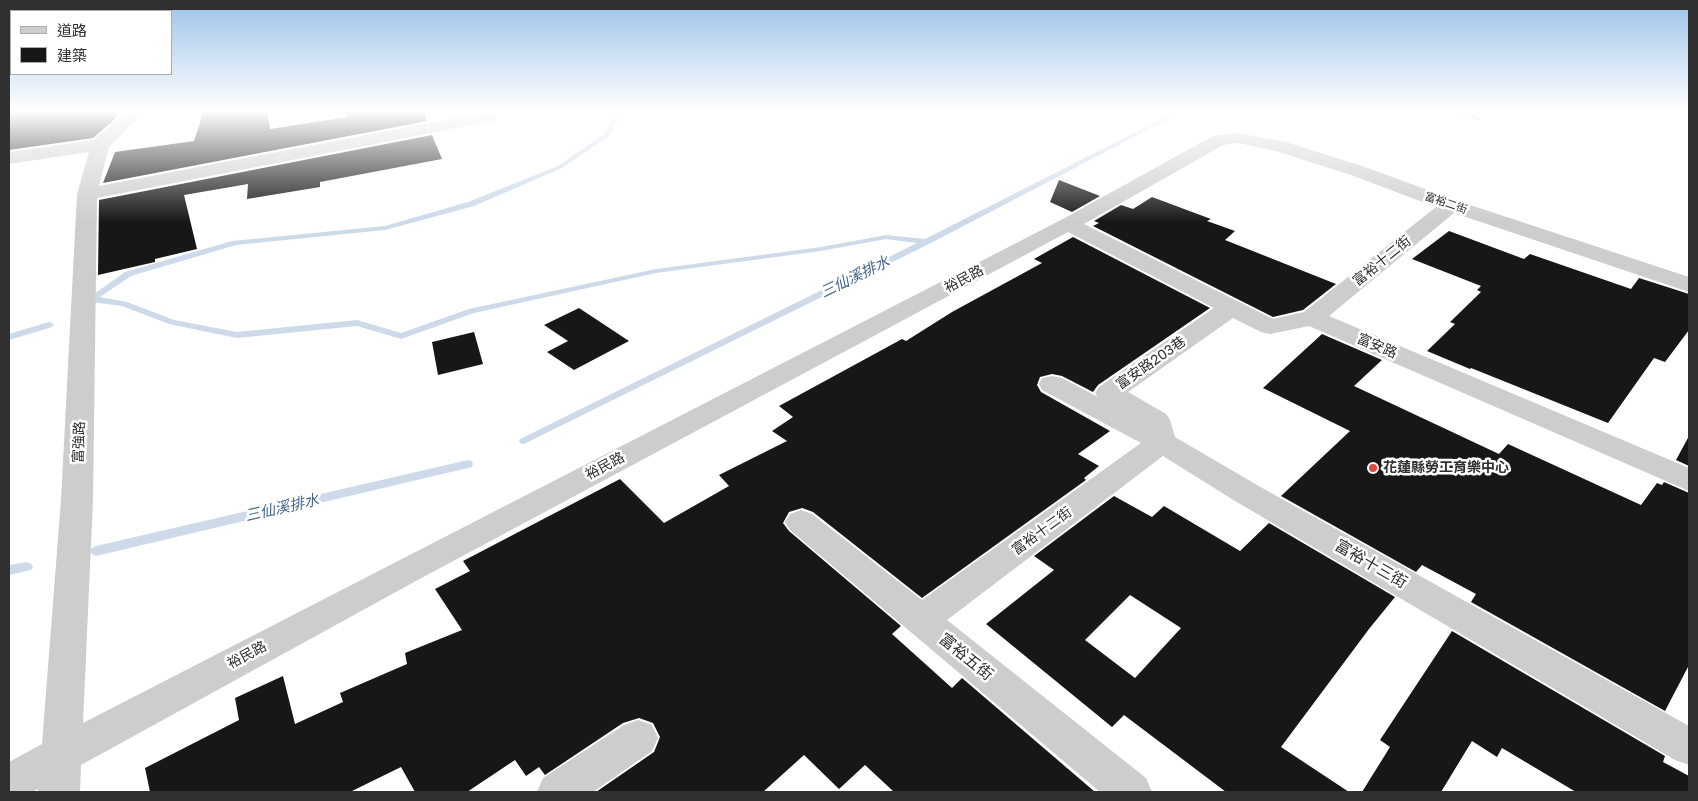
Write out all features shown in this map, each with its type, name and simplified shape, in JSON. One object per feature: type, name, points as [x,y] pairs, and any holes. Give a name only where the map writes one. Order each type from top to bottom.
[{"type":"street","points":[[9,158],[83,147]]},
{"type":"street","name":"富強路","points":[[60,773],[77,500],[87,194],[99,147]]},
{"type":"street","points":[[87,194],[329,147]]},
{"type":"street","name":"富裕二街","points":[[1284,147],[1689,285]]},
{"type":"street","name":"裕民路","points":[[9,783],[60,773],[410,568],[1068,224],[1201,148]]},
{"type":"street","name":"富裕十二街","points":[[1312,318],[1451,205]]},
{"type":"street","points":[[1068,224],[1270,327],[1312,318]]},
{"type":"street","name":"富安路203巷","points":[[1162,442],[1156,420],[1109,393],[1232,307]]},
{"type":"street","name":"富安路","points":[[1312,318],[1689,480]]},
{"type":"street","name":"富裕十三街","points":[[1052,384],[1162,442],[1272,508],[1689,747]]},
{"type":"street","name":"富裕十二街","points":[[921,620],[1162,442]]},
{"type":"street","name":"富裕五街","points":[[801,522],[1131,792]]},
{"type":"street","points":[[558,792],[638,738]]},
{"type":"building","points":[[9,147],[27,147],[9,150]]},
{"type":"building","points":[[148,147],[289,147],[103,183],[115,152]]},
{"type":"building","points":[[369,147],[437,147],[442,159],[320,182],[320,187],[247,199],[248,184],[184,195],[197,249],[155,259],[155,262],[98,275],[99,200]]},
{"type":"building","points":[[1059,180],[1100,196],[1072,212],[1050,202]]},
{"type":"building","points":[[1152,197],[1211,219],[1207,221],[1235,231],[1225,240],[1336,284],[1303,310],[1273,317],[1093,226],[1099,223],[1094,221],[1121,205],[1133,209]]},
{"type":"building","points":[[1449,231],[1524,259],[1530,254],[1631,289],[1639,278],[1689,294],[1689,330],[1665,362],[1654,358],[1608,423],[1470,369],[1427,351],[1455,324],[1450,322],[1481,292],[1477,290],[1481,286],[1412,259]]},
{"type":"building","points":[[1073,237],[1210,308],[1098,385],[1093,392],[1062,376],[1052,374],[1040,377],[1037,385],[1041,392],[1110,431],[1078,454],[1099,466],[1084,478],[1086,480],[922,598],[813,512],[802,508],[789,512],[783,523],[789,531],[901,626],[892,634],[952,688],[962,678],[1095,792],[894,792],[865,765],[839,789],[804,755],[763,792],[596,792],[654,752],[660,737],[653,723],[639,718],[623,723],[545,775],[539,767],[526,776],[515,760],[467,792],[415,792],[401,767],[350,792],[150,792],[145,768],[239,720],[235,698],[283,676],[295,724],[343,702],[340,693],[407,664],[405,653],[462,630],[435,589],[470,571],[463,561],[620,479],[664,523],[729,486],[719,475],[787,441],[772,431],[793,417],[779,406],[902,339],[906,341],[952,312],[1042,263],[1034,259]]},
{"type":"building","points":[[579,308],[629,341],[574,370],[547,352],[568,341],[544,325]]},
{"type":"building","points":[[474,332],[483,364],[438,375],[432,342]]},
{"type":"building","points":[[1322,334],[1382,360],[1354,386],[1499,454],[1508,444],[1641,505],[1657,483],[1662,485],[1664,482],[1689,493],[1689,665],[1665,711],[1471,602],[1476,594],[1422,565],[1416,572],[1281,496],[1350,431],[1263,388]]},
{"type":"building","points":[[1689,436],[1689,466],[1676,460]]},
{"type":"building","points":[[1114,496],[1152,517],[1164,506],[1240,551],[1269,523],[1395,597],[1281,747],[1349,792],[1226,792],[1124,715],[1112,727],[986,624],[1054,570],[1034,556]],"holes":[[[1130,595],[1181,628],[1135,678],[1085,640]]]},
{"type":"building","points":[[1452,631],[1665,756],[1663,762],[1689,776],[1689,792],[1576,792],[1502,748],[1497,757],[1472,741],[1441,792],[1362,792],[1390,747],[1380,740]]},
{"type":"waterway","points":[[92,298],[128,274],[235,243],[385,228],[471,204],[560,167],[589,147]]},
{"type":"waterway","name":"三仙溪排水","points":[[926,242],[1110,147]]},
{"type":"waterway","points":[[92,298],[124,304],[172,322],[237,335],[357,323],[401,336],[472,311],[656,271],[821,249],[886,237],[926,242]]},
{"type":"waterway","name":"三仙溪排水","points":[[524,441],[926,242]]},
{"type":"waterway","points":[[9,337],[49,325]]},
{"type":"waterway","name":"三仙溪排水","points":[[96,551],[468,464]]},
{"type":"waterway","name":"三仙溪排水","points":[[9,570],[27,567]]},
{"type":"place","name":"花蓮縣勞工育樂中心","points":[[1373,468]]}]
